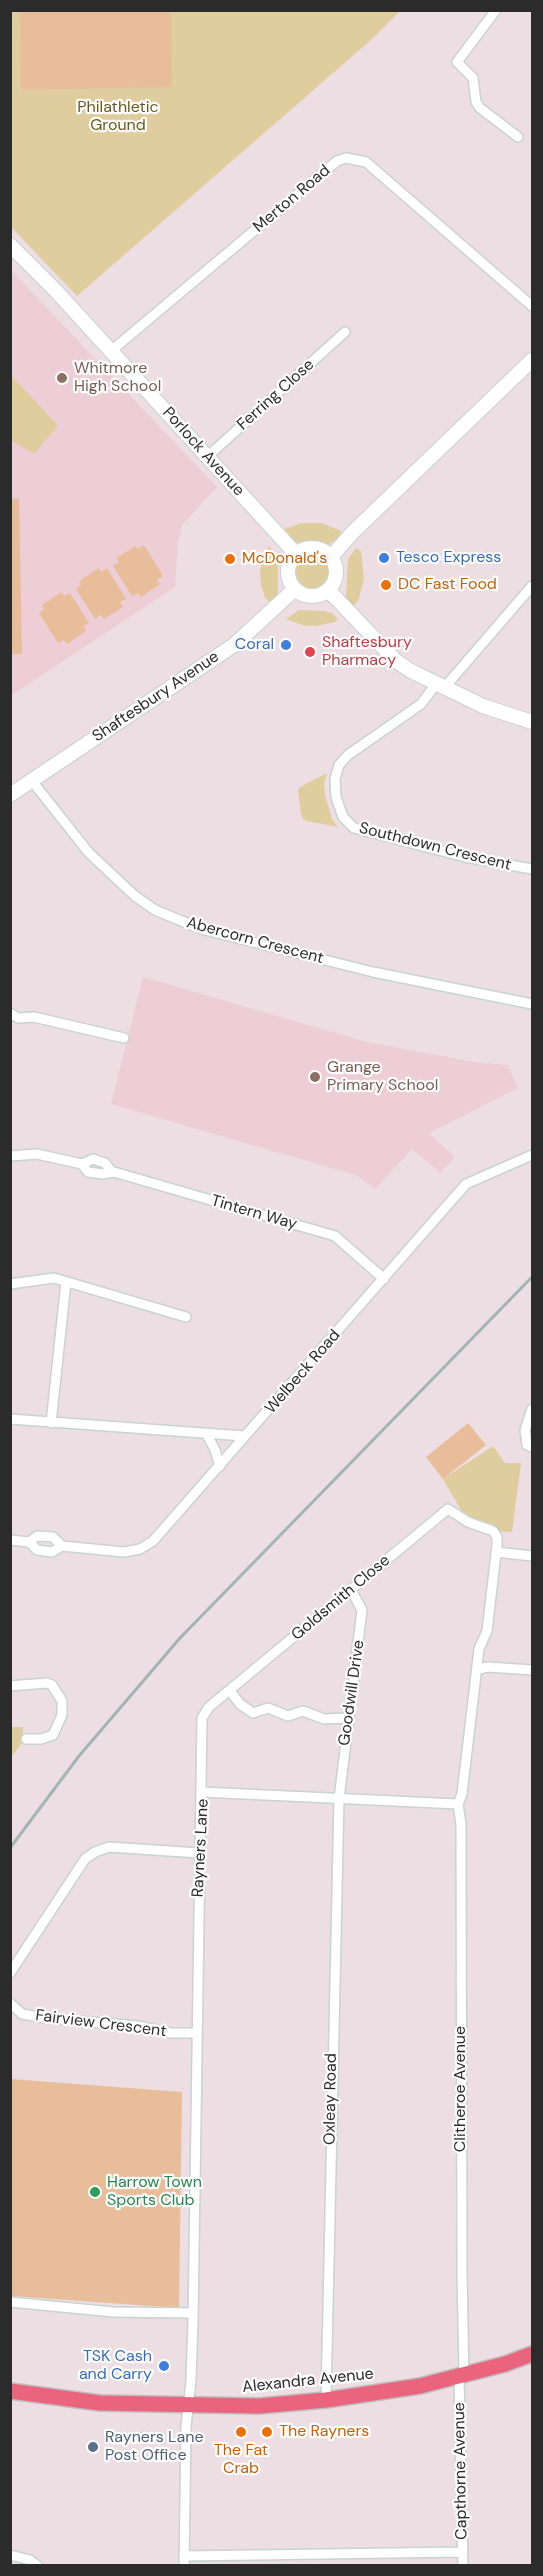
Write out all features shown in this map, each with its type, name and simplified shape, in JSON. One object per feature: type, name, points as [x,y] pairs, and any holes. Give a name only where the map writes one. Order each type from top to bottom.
[{"type":"main road","name":"Alexandra Avenue","points":[[10,2391],[100,2403],[259,2406],[326,2400],[420,2385],[462,2376],[532,2354]]},
{"type":"street","points":[[496,10],[457,62],[473,78],[476,102],[480,108],[518,137]]},
{"type":"street","name":"Merton Road","points":[[111,351],[337,161],[346,158],[366,162],[532,306]]},
{"type":"street","name":"Porlock Avenue","points":[[10,245],[111,351],[296,554]]},
{"type":"street","name":"Ferring Close","points":[[207,457],[345,332]]},
{"type":"street","points":[[331,557],[353,532],[532,360]]},
{"type":"street","points":[[313,548],[324,551],[331,557],[336,571],[334,581],[327,591],[309,596],[295,589],[289,580],[288,571],[291,560],[296,554],[313,548]]},
{"type":"street","name":"Southdown Crescent","points":[[532,586],[421,704],[348,755],[339,765],[335,779],[336,797],[343,817],[354,828],[465,857],[532,869]]},
{"type":"street","name":"Shaftesbury Avenue","points":[[10,795],[234,645],[295,589]]},
{"type":"street","points":[[327,591],[396,661],[440,686],[483,705],[532,722]]},
{"type":"street","name":"Abercorn Crescent","points":[[32,781],[89,853],[135,897],[155,910],[201,929],[373,972],[532,1004]]},
{"type":"street","points":[[13,1018],[34,1017],[124,1038]]},
{"type":"street","name":"Tintern Way","points":[[10,1156],[37,1154],[82,1164],[93,1159],[98,1160],[105,1163],[111,1171],[335,1236],[384,1279]]},
{"type":"street","name":"Welbeck Road","points":[[62,1546],[124,1552],[140,1549],[153,1541],[466,1184],[532,1155]]},
{"type":"street","points":[[10,1284],[44,1278],[66,1282],[186,1317]]},
{"type":"street","points":[[51,1423],[66,1282]]},
{"type":"street","points":[[530,1446],[525,1430],[532,1409]]},
{"type":"street","points":[[10,1419],[244,1436]]},
{"type":"street","points":[[207,1435],[220,1466]]},
{"type":"street","name":"Goldsmith Close","points":[[201,1792],[202,1718],[207,1709],[448,1509],[468,1522],[493,1531],[497,1538],[496,1552]]},
{"type":"street","points":[[10,1540],[29,1542],[36,1550],[52,1552],[62,1546],[54,1537],[37,1536],[29,1542]]},
{"type":"street","points":[[458,1803],[462,1794],[479,1649],[487,1631],[496,1552],[532,1556]]},
{"type":"street","name":"Goodwill Drive","points":[[339,1799],[362,1610],[351,1590]]},
{"type":"street","points":[[478,1669],[488,1667],[532,1670]]},
{"type":"street","points":[[10,1686],[46,1683],[51,1685],[62,1701],[62,1715],[53,1735],[40,1739],[26,1739]]},
{"type":"street","points":[[232,1689],[240,1704],[253,1713],[268,1708],[288,1716],[303,1711],[324,1719],[348,1718]]},
{"type":"street","name":"Rayners Lane","points":[[184,2561],[186,2426],[194,2313],[201,1792],[458,1803]]},
{"type":"street","name":"Oxleay Road","points":[[326,2400],[339,1799]]},
{"type":"street","name":"Clitheroe Avenue","points":[[458,1803],[461,1824],[462,2376]]},
{"type":"street","points":[[10,1973],[85,1859],[95,1852],[109,1847],[199,1853]]},
{"type":"street","name":"Fairview Crescent","points":[[10,2003],[22,2014],[45,2018],[137,2026],[171,2033],[196,2033]]},
{"type":"street","points":[[10,2302],[112,2312],[194,2313]]},
{"type":"street","name":"Capthorne Avenue","points":[[462,2376],[463,2565]]},
{"type":"street","points":[[184,2561],[324,2554],[462,2552]]},
{"type":"street","points":[[10,2554],[38,2565]]},
{"type":"street","points":[[324,2554],[325,2565]]},
{"type":"shaded area","points":[[20,11],[171,11],[172,87],[21,90]]},
{"type":"shaded area","name":"Whitmore High School","points":[[10,269],[217,487],[182,525],[178,543],[175,587],[11,696]]},
{"type":"shaded area","points":[[19,498],[22,654],[11,654],[11,499]]},
{"type":"shaded area","points":[[144,545],[163,576],[157,580],[160,584],[141,597],[138,593],[132,596],[113,566],[119,562],[116,558],[136,546],[138,549]]},
{"type":"shaded area","points":[[99,568],[101,572],[107,568],[126,599],[120,602],[123,607],[104,619],[101,615],[95,619],[76,589],[81,585],[79,581]]},
{"type":"shaded area","points":[[62,592],[64,596],[70,593],[89,623],[83,626],[86,631],[67,644],[64,640],[58,643],[39,613],[44,609],[42,605]]},
{"type":"shaded area","name":"Grange Primary School","points":[[143,977],[367,1042],[474,1062],[508,1065],[518,1088],[429,1133],[455,1157],[440,1173],[412,1149],[375,1189],[356,1175],[111,1104]]},
{"type":"shaded area","points":[[468,1423],[486,1445],[443,1479],[426,1457]]},
{"type":"shaded area","name":"Harrow Town Sports Club","points":[[11,2079],[182,2092],[179,2308],[11,2296]]},
{"type":"green space","name":"Philathletic Ground","points":[[10,11],[400,11],[372,39],[77,296],[11,227]]},
{"type":"green space","points":[[11,375],[58,426],[34,454],[11,440]]},
{"type":"green space","points":[[301,523],[321,523],[341,531],[338,538],[328,545],[293,542],[285,533],[285,529]]},
{"type":"green space","points":[[269,546],[278,558],[278,593],[271,603],[265,598],[260,572],[262,560]]},
{"type":"green space","points":[[356,548],[361,551],[364,579],[359,599],[352,608],[346,600],[348,559]]},
{"type":"green space","points":[[313,555],[325,560],[330,572],[325,584],[313,589],[301,584],[296,572],[301,560]]},
{"type":"green space","points":[[299,610],[324,611],[332,613],[338,619],[335,622],[305,626],[286,619]]},
{"type":"green space","points":[[327,773],[324,784],[325,795],[332,819],[338,827],[307,821],[301,814],[298,791],[300,787]]},
{"type":"green space","points":[[493,1446],[505,1463],[521,1463],[512,1532],[493,1531],[468,1522],[443,1479]]},
{"type":"green space","points":[[11,1727],[23,1727],[22,1743],[13,1755],[11,1755]]},
{"type":"railway","points":[[10,1848],[79,1756],[180,1638],[532,1277]]},
{"type":"place","name":"Whitmore High School","points":[[62,378]]},
{"type":"place","name":"Tesco Express","points":[[384,558]]},
{"type":"place","name":"McDonald's","points":[[230,559]]},
{"type":"place","name":"DC Fast Food","points":[[386,585]]},
{"type":"place","name":"Coral","points":[[286,645]]},
{"type":"place","name":"Shaftesbury Pharmacy","points":[[310,652]]},
{"type":"place","name":"Grange Primary School","points":[[315,1077]]},
{"type":"place","name":"Harrow Town Sports Club","points":[[95,2192]]},
{"type":"place","name":"TSK Cash and Carry","points":[[164,2366]]},
{"type":"place","name":"The Fat Crab","points":[[241,2432]]},
{"type":"place","name":"The Rayners","points":[[267,2432]]},
{"type":"place","name":"Rayners Lane Post Office","points":[[93,2447]]}]
